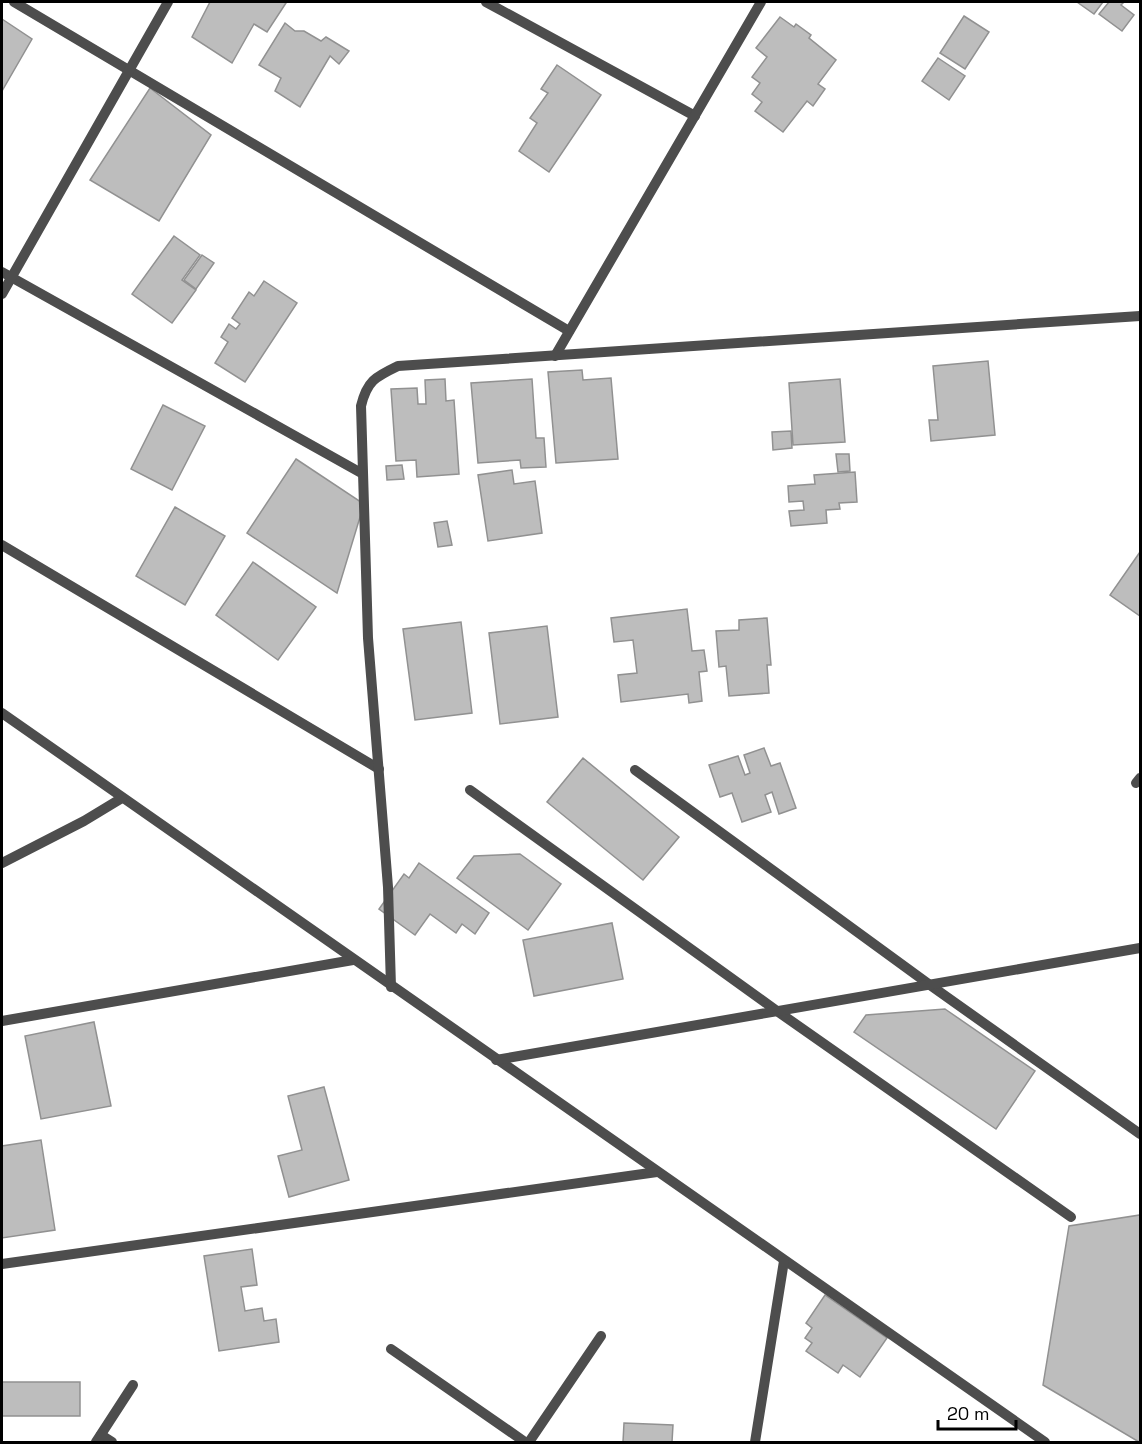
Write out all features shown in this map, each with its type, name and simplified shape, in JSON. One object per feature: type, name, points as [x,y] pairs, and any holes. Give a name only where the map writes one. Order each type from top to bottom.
[{"type":"street","points":[[14,2],[569,331]]},
{"type":"street","points":[[2,294],[6,275],[168,2]]},
{"type":"street","points":[[486,2],[694,116]]},
{"type":"street","points":[[555,356],[761,2]]},
{"type":"street","points":[[6,275],[363,474]]},
{"type":"street","points":[[391,987],[388,887],[368,638],[361,406],[366,387],[378,376],[398,366],[1140,316]]},
{"type":"street","points":[[2,546],[379,769]]},
{"type":"street","points":[[2,713],[1045,1443]]},
{"type":"street","points":[[635,770],[930,985],[1140,1134]]},
{"type":"street","points":[[470,790],[777,1011],[1071,1217]]},
{"type":"street","points":[[2,863],[84,821],[122,798]]},
{"type":"street","points":[[496,1060],[1140,948]]},
{"type":"street","points":[[2,1021],[353,960]]},
{"type":"street","points":[[2,1264],[657,1172]]},
{"type":"street","points":[[755,1443],[784,1261]]},
{"type":"street","points":[[391,1348],[527,1443],[601,1336]]},
{"type":"street","points":[[112,1443],[98,1439],[133,1384]]},
{"type":"building","points":[[210,2],[286,3],[267,32],[254,24],[232,63],[192,37]]},
{"type":"building","points":[[1077,2],[1103,2],[1094,14]]},
{"type":"building","points":[[1109,2],[1124,2],[1121,5],[1134,15],[1122,31],[1099,14]]},
{"type":"building","points":[[964,16],[989,32],[965,69],[940,53]]},
{"type":"building","points":[[780,17],[794,27],[796,24],[811,35],[809,38],[836,60],[818,84],[825,89],[813,106],[807,101],[783,132],[755,111],[762,102],[752,94],[760,83],[752,77],[767,57],[756,48]]},
{"type":"building","points":[[2,19],[32,39],[2,91]]},
{"type":"building","points":[[285,23],[295,31],[304,31],[321,41],[326,37],[349,51],[339,64],[330,56],[300,107],[275,91],[281,78],[259,65]]},
{"type":"building","points":[[938,58],[965,76],[949,100],[922,81]]},
{"type":"building","points":[[557,65],[601,95],[549,172],[519,151],[537,123],[530,118],[548,93],[541,89]]},
{"type":"building","points":[[150,88],[211,135],[159,221],[90,180]]},
{"type":"building","points":[[174,236],[200,255],[182,280],[196,290],[172,323],[132,294]]},
{"type":"building","points":[[202,255],[214,263],[196,289],[184,280]]},
{"type":"building","points":[[264,281],[297,303],[245,382],[215,363],[228,342],[221,337],[229,324],[236,329],[240,324],[232,318],[249,292],[254,296]]},
{"type":"building","points":[[988,361],[995,435],[931,441],[929,420],[938,420],[933,366]]},
{"type":"building","points":[[582,370],[583,380],[611,378],[618,459],[556,463],[548,372]]},
{"type":"building","points":[[445,379],[446,401],[454,400],[459,474],[417,477],[416,460],[396,461],[391,389],[417,388],[418,404],[426,404],[425,380]]},
{"type":"building","points":[[532,379],[536,438],[544,438],[546,467],[521,468],[520,460],[478,463],[471,383]]},
{"type":"building","points":[[840,379],[845,442],[793,445],[789,383]]},
{"type":"building","points":[[163,405],[205,426],[172,490],[131,469]]},
{"type":"building","points":[[791,431],[792,448],[773,450],[772,432]]},
{"type":"building","points":[[836,454],[849,454],[850,471],[838,472]]},
{"type":"building","points":[[296,459],[364,504],[337,593],[247,533]]},
{"type":"building","points":[[402,465],[404,479],[387,480],[386,466]]},
{"type":"building","points":[[512,470],[514,484],[535,481],[542,533],[488,541],[478,475]]},
{"type":"building","points":[[855,472],[857,502],[839,503],[840,509],[826,510],[827,523],[791,526],[789,511],[804,510],[803,501],[789,502],[788,486],[815,484],[814,475]]},
{"type":"building","points":[[175,507],[225,536],[185,605],[136,576]]},
{"type":"building","points":[[447,521],[452,545],[438,547],[434,523]]},
{"type":"building","points":[[1140,552],[1140,616],[1110,595]]},
{"type":"building","points":[[253,562],[316,607],[278,660],[216,615]]},
{"type":"building","points":[[687,609],[692,651],[704,650],[707,671],[699,672],[702,701],[689,703],[688,694],[621,702],[618,675],[637,673],[633,640],[614,642],[611,618]]},
{"type":"building","points":[[767,618],[771,665],[767,665],[769,693],[729,696],[726,666],[719,667],[716,631],[739,630],[739,620]]},
{"type":"building","points":[[461,622],[472,713],[415,720],[403,629]]},
{"type":"building","points":[[547,626],[558,717],[500,724],[489,633]]},
{"type":"building","points":[[764,748],[771,766],[780,763],[796,808],[779,814],[772,792],[765,795],[771,812],[742,822],[732,793],[720,797],[709,765],[738,756],[745,775],[750,773],[744,755]]},
{"type":"building","points":[[583,758],[679,837],[643,880],[547,802]]},
{"type":"building","points":[[520,854],[561,884],[528,930],[457,878],[474,856]]},
{"type":"building","points":[[419,863],[489,913],[475,934],[462,924],[456,933],[430,914],[415,935],[379,909],[404,874],[409,878]]},
{"type":"building","points":[[612,923],[623,979],[534,996],[523,940]]},
{"type":"building","points":[[945,1009],[1035,1071],[996,1129],[854,1032],[866,1015]]},
{"type":"building","points":[[94,1022],[111,1106],[41,1119],[25,1036]]},
{"type":"building","points":[[324,1087],[349,1180],[289,1197],[278,1156],[302,1150],[288,1096]]},
{"type":"building","points":[[41,1140],[55,1230],[2,1238],[2,1146]]},
{"type":"building","points":[[1140,1215],[1139,1442],[1043,1385],[1069,1226]]},
{"type":"building","points":[[252,1249],[257,1285],[241,1287],[245,1311],[262,1308],[264,1321],[276,1319],[279,1342],[219,1351],[204,1256]]},
{"type":"building","points":[[825,1295],[887,1338],[860,1377],[843,1365],[838,1373],[806,1351],[812,1343],[805,1338],[812,1328],[806,1323]]},
{"type":"building","points":[[2,1382],[80,1382],[80,1416],[2,1416]]},
{"type":"building","points":[[624,1423],[673,1425],[672,1442],[623,1442]]}]
